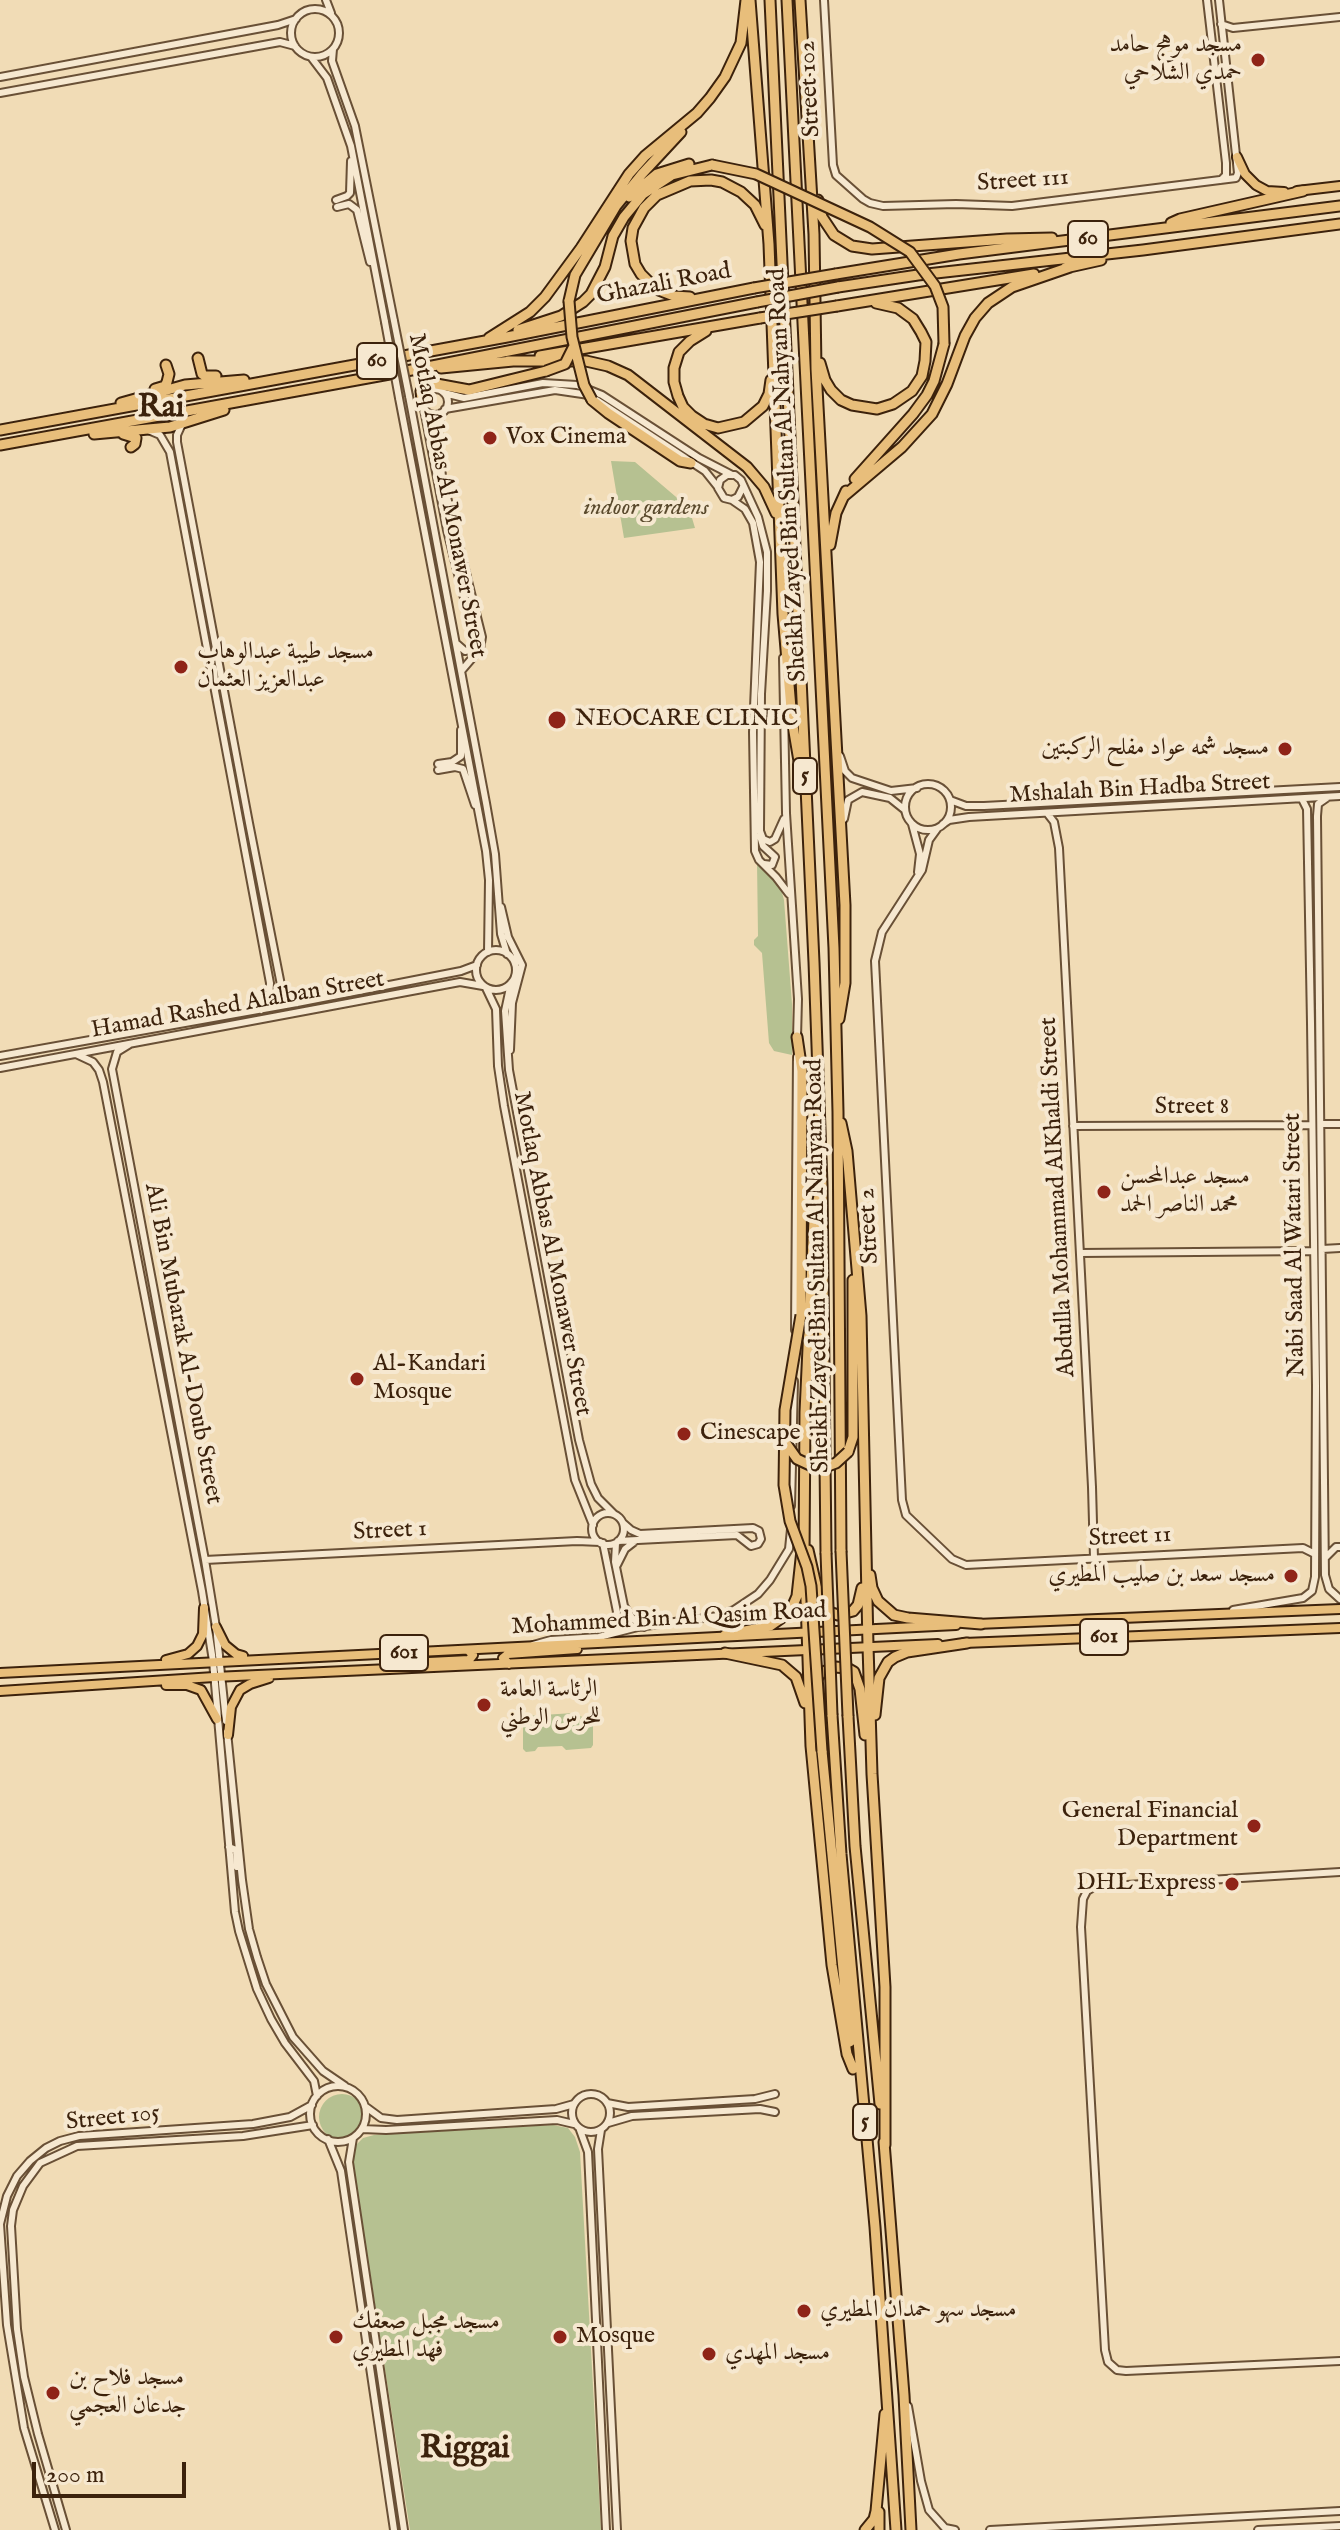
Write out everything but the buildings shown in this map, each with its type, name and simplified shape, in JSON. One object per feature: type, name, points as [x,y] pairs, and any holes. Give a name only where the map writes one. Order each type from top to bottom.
[{"type":"highway","points":[[486,341],[530,312],[545,297],[629,174],[710,98],[741,43],[748,0]]},
{"type":"highway","points":[[748,0],[769,244],[783,614],[792,720],[806,802]]},
{"type":"highway","name":"Sheikh Zayed Bin Sultan Al Nahyan Road","points":[[770,0],[822,1185],[826,1553],[832,1715],[896,2530]]},
{"type":"highway","name":"Sheikh Zayed Bin Sultan Al Nahyan Road","points":[[787,0],[836,1031],[841,1551],[848,1716],[855,1846],[885,2145],[911,2530]]},
{"type":"highway","points":[[800,0],[842,846],[846,963],[842,1007],[836,1031]]},
{"type":"highway","points":[[689,120],[624,195],[575,275],[569,301],[569,323],[584,385],[592,400],[680,461],[691,463]]},
{"type":"highway","points":[[810,160],[822,217],[834,235],[852,246],[887,249],[1007,239],[1095,238]]},
{"type":"highway","points":[[591,250],[627,199],[650,178],[682,165],[712,165],[756,174],[870,227],[910,252],[935,286],[943,307],[944,344],[934,381],[913,414],[850,485],[844,496],[836,513],[830,540],[828,597]]},
{"type":"highway","points":[[507,337],[520,329],[561,316],[583,302],[598,281],[613,236],[636,202],[672,175],[712,165]]},
{"type":"highway","points":[[705,297],[663,293],[650,285],[635,264],[631,241],[633,228],[644,208],[657,195],[690,181],[711,180],[734,187],[755,205],[765,223],[769,244]]},
{"type":"highway","points":[[1159,229],[1180,219],[1303,191]]},
{"type":"highway","name":"Ghazali Road","points":[[0,430],[836,274],[946,256],[1340,206]]},
{"type":"highway","name":"Ghazali Road","points":[[0,445],[417,369],[838,287],[1340,224]]},
{"type":"highway","points":[[417,369],[508,361],[1070,267],[1143,250]]},
{"type":"highway","points":[[844,496],[902,447],[927,421],[947,384],[965,336],[988,303],[1012,287],[1070,267]]},
{"type":"highway","points":[[815,331],[821,369],[831,390],[841,400],[863,408],[877,409],[904,398],[922,376],[926,342],[913,319],[898,308],[864,301]]},
{"type":"highway","points":[[802,326],[825,530]]},
{"type":"highway","points":[[713,327],[679,352],[674,368],[674,382],[683,407],[704,424],[718,428],[731,427],[744,422],[763,406],[769,394],[774,345]]},
{"type":"highway","points":[[423,405],[421,391],[431,383],[469,390],[546,371],[565,364],[574,345]]},
{"type":"highway","points":[[198,358],[205,376],[233,376],[243,380]]},
{"type":"highway","points":[[508,361],[594,362],[637,380],[757,477],[776,512],[781,556]]},
{"type":"highway","points":[[132,399],[165,386],[169,379],[166,365]]},
{"type":"highway","points":[[85,414],[199,382],[267,381]]},
{"type":"highway","points":[[62,435],[170,427],[270,396]]},
{"type":"highway","points":[[112,433],[134,437],[137,441],[131,447]]},
{"type":"highway","points":[[797,1037],[802,1071],[801,1315],[786,1401],[784,1485],[788,1511],[811,1586],[822,1751],[853,2069]]},
{"type":"highway","points":[[838,1112],[847,1151],[861,1316],[872,1774],[885,1987],[885,2145]]},
{"type":"highway","points":[[725,1635],[770,1626],[790,1612],[799,1586],[814,1219],[822,1185]]},
{"type":"highway","points":[[785,1442],[797,1459],[820,1467],[836,1463],[848,1452],[853,1437],[851,1204]]},
{"type":"highway","points":[[863,1480],[870,1579],[882,1607],[900,1617],[981,1624]]},
{"type":"highway","points":[[803,1531],[819,1598],[829,1612],[847,1614],[858,1605],[865,1565]]},
{"type":"highway","points":[[803,1531],[811,1746],[833,1978],[847,2054],[862,2095]]},
{"type":"highway","points":[[872,1774],[877,1686],[888,1662],[907,1652],[967,1643]]},
{"type":"highway","points":[[725,1653],[775,1662],[790,1670],[803,1693],[811,1746]]},
{"type":"highway","points":[[809,1703],[812,1688],[821,1673],[835,1667],[854,1672],[860,1689],[872,1774]]},
{"type":"highway","points":[[865,2530],[874,2519],[887,2388]]},
{"type":"highway","points":[[878,2485],[879,2530]]},
{"type":"main road","points":[[1237,157],[1245,174],[1260,188],[1273,193],[1340,186]]},
{"type":"main road","points":[[151,1665],[194,1650],[202,1639],[204,1608]]},
{"type":"main road","name":"Mohammed Bin Al Qasim Road","points":[[0,1673],[725,1635],[1340,1609]]},
{"type":"main road","points":[[216,1627],[229,1650],[260,1659]]},
{"type":"main road","name":"Mohammed Bin Al Qasim Road","points":[[0,1691],[218,1677],[868,1646],[1340,1630]]},
{"type":"main road","points":[[509,1664],[503,1658],[508,1654],[564,1651],[593,1644]]},
{"type":"main road","points":[[394,1669],[408,1663],[469,1660],[473,1655],[468,1650]]},
{"type":"main road","points":[[585,1661],[596,1668]]},
{"type":"main road","points":[[228,1735],[231,1707],[240,1690],[279,1674]]},
{"type":"main road","points":[[78,1685],[192,1686],[204,1693],[217,1719]]},
{"type":"street","points":[[326,0],[339,33],[333,49],[323,56],[311,57],[299,51],[291,33],[296,19],[313,9],[327,12],[332,17]]},
{"type":"street","name":"Street 102","points":[[824,0],[836,175]]},
{"type":"street","points":[[1207,0],[1226,171],[1221,180]]},
{"type":"street","points":[[1219,0],[1237,157],[1237,176],[1221,180]]},
{"type":"street","points":[[1221,24],[1233,28],[1340,17]]},
{"type":"street","points":[[0,77],[278,25],[296,19]]},
{"type":"street","points":[[1223,37],[1233,28]]},
{"type":"street","points":[[0,93],[280,42],[295,46]]},
{"type":"street","name":"Motlaq Abbas Al Monawer Street","points":[[333,49],[332,61],[362,153],[462,670],[495,854],[501,934],[507,954]]},
{"type":"street","points":[[142,50],[137,58],[144,66]]},
{"type":"street","name":"Motlaq Abbas Al Monawer Street","points":[[311,57],[327,78],[351,146],[480,815],[489,880],[488,952]]},
{"type":"street","points":[[1223,134],[1234,133]]},
{"type":"street","points":[[351,146],[350,193],[336,203],[349,204],[357,210],[368,257],[376,276]]},
{"type":"street","name":"Street 111","points":[[836,175],[863,199],[883,206],[1012,206],[1221,180]]},
{"type":"street","points":[[462,670],[480,649],[482,637],[451,531],[423,405],[424,395],[431,390],[464,398],[543,383],[577,385],[602,395],[699,458],[738,477],[762,529],[768,565],[761,694],[760,831],[761,843],[775,857],[772,865],[764,864]]},
{"type":"street","points":[[423,405],[432,414],[555,390],[589,395],[708,474],[724,498],[745,509],[753,523],[760,562],[753,732],[755,848],[758,857],[790,897]]},
{"type":"street","points":[[444,393],[447,400],[438,430],[451,531]]},
{"type":"street","points":[[183,422],[177,442],[249,823],[280,977],[285,992],[297,1003]]},
{"type":"street","points":[[145,429],[160,435],[167,444],[183,518],[270,979],[269,1000],[261,1010]]},
{"type":"street","points":[[718,488],[723,477],[732,475]]},
{"type":"street","points":[[732,500],[741,494],[743,487]]},
{"type":"street","points":[[178,495],[183,499],[188,494]]},
{"type":"street","points":[[183,518],[188,513],[192,517]]},
{"type":"street","points":[[528,1647],[543,1641],[605,1636],[718,1616],[734,1610],[764,1588],[779,1568],[790,1544],[798,999],[786,813],[783,614]]},
{"type":"street","points":[[455,642],[461,649],[470,650],[474,638],[474,618]]},
{"type":"street","points":[[462,719],[461,756],[438,767],[463,769],[480,815]]},
{"type":"street","points":[[835,733],[843,767],[852,778],[891,791],[917,788]]},
{"type":"street","points":[[906,811],[909,796],[923,785],[942,789],[950,800],[950,813],[940,826],[920,828],[910,821]]},
{"type":"street","name":"Mshalah Bin Hadba Street","points":[[950,800],[966,806],[984,806],[1340,787]]},
{"type":"street","points":[[1263,790],[1261,796],[1265,801]]},
{"type":"street","points":[[1245,802],[1251,796],[1246,791]]},
{"type":"street","points":[[842,846],[846,805],[857,793],[875,793],[890,798],[906,811],[910,821],[920,854],[918,875]]},
{"type":"street","name":"Mshalah Bin Hadba Street","points":[[940,826],[949,820],[969,817],[1340,796]]},
{"type":"street","name":"Nabi Saad Al Watari Street","points":[[1215,1613],[1294,1600],[1307,1596],[1315,1584],[1313,1251],[1321,1179],[1317,816],[1318,804],[1328,797]]},
{"type":"street","name":"Nabi Saad Al Watari Street","points":[[1302,799],[1307,809],[1312,1178],[1322,1249],[1326,1582],[1340,1599]]},
{"type":"street","points":[[236,808],[241,812],[246,807]]},
{"type":"street","points":[[760,831],[765,841],[773,841],[778,836],[786,813]]},
{"type":"street","name":"Abdulla Mohammad AlKhaldi Street","points":[[1047,813],[1058,834]]},
{"type":"street","name":"Abdulla Mohammad AlKhaldi Street","points":[[1067,813],[1060,821],[1058,834],[1094,1558]]},
{"type":"street","points":[[239,825],[243,821],[249,823]]},
{"type":"street","name":"Street 2","points":[[940,826],[929,840],[925,862],[918,875],[882,932],[875,961],[902,1500],[910,1520],[958,1563]]},
{"type":"street","points":[[1309,894],[1313,890],[1318,894]]},
{"type":"street","points":[[498,899],[508,937],[522,965],[512,1003],[509,1070]]},
{"type":"street","points":[[501,951],[507,954],[515,965],[511,983],[499,990],[484,987],[477,978],[477,965],[483,955],[501,951]]},
{"type":"street","name":"Hamad Rashed Alalban Street","points":[[2,1056],[261,1010],[461,971],[477,965]]},
{"type":"street","points":[[460,982],[465,977],[461,971]]},
{"type":"street","points":[[270,979],[275,981],[280,977]]},
{"type":"street","name":"Hamad Rashed Alalban Street","points":[[3,1068],[460,982],[484,987]]},
{"type":"street","name":"Motlaq Abbas Al Monawer Street","points":[[511,983],[505,1011],[509,1070],[579,1440],[587,1475],[598,1498],[614,1514]]},
{"type":"street","points":[[385,986],[384,992],[391,997]]},
{"type":"street","name":"Motlaq Abbas Al Monawer Street","points":[[484,987],[496,1009],[498,1066],[504,1106],[575,1480],[593,1526]]},
{"type":"street","points":[[204,1020],[201,1026],[205,1032]]},
{"type":"street","points":[[188,1023],[192,1027],[190,1035]]},
{"type":"street","points":[[76,1054],[93,1062],[103,1082],[108,1077],[113,1079],[114,1057],[120,1049],[130,1044]]},
{"type":"street","points":[[14,1054],[15,1066]]},
{"type":"street","points":[[2,1056],[8,1062],[3,1068]]},
{"type":"street","name":"Ali Bin Mubarak Al-Doub Street","points":[[113,1079],[205,1560],[216,1627],[217,1660]]},
{"type":"street","name":"Ali Bin Mubarak Al-Doub Street","points":[[103,1082],[204,1608],[217,1660]]},
{"type":"street","points":[[1321,1124],[1340,1124]]},
{"type":"street","name":"Street 8","points":[[1073,1126],[1312,1125]]},
{"type":"street","points":[[1312,1178],[1316,1182],[1321,1179]]},
{"type":"street","points":[[1322,1249],[1340,1248]]},
{"type":"street","points":[[1080,1253],[1313,1251]]},
{"type":"street","points":[[165,1404],[171,1406],[175,1402]]},
{"type":"street","points":[[168,1417],[172,1413],[177,1416]]},
{"type":"street","points":[[586,1507],[595,1507],[598,1498]]},
{"type":"street","points":[[577,1541],[602,1515],[614,1514],[640,1534],[753,1528],[759,1531],[761,1539],[751,1546],[737,1535],[602,1543]]},
{"type":"street","points":[[623,1523],[623,1535],[617,1542],[616,1568],[624,1606],[632,1618],[644,1627]]},
{"type":"street","points":[[593,1526],[595,1536],[602,1543],[617,1612],[614,1626],[605,1636]]},
{"type":"street","points":[[1316,1529],[1320,1527],[1338,1547],[1320,1566],[1316,1563]]},
{"type":"street","points":[[1303,1548],[1316,1538]]},
{"type":"street","points":[[616,1568],[625,1549],[636,1540]]},
{"type":"street","name":"Street 1","points":[[205,1560],[577,1541],[602,1543]]},
{"type":"street","name":"Street 11","points":[[958,1563],[975,1566],[1303,1548],[1315,1554]]},
{"type":"street","points":[[217,1660],[217,1719],[235,1912],[257,1989],[285,2043],[314,2081],[317,2096]]},
{"type":"street","points":[[218,1677],[228,1735],[244,1897],[257,1957],[280,2015],[308,2055],[323,2071],[358,2094],[371,2113],[381,2118],[397,2120],[552,2110],[574,2104]]},
{"type":"street","points":[[229,1847],[236,1850],[240,1889],[244,1897]]},
{"type":"street","points":[[1340,1872],[1094,1887],[1087,1891],[1083,1899],[1081,1927],[1108,2362],[1117,2370],[1126,2371],[1340,2361]]},
{"type":"street","points":[[345,2086],[330,2087],[317,2096],[312,2105],[313,2125],[321,2136],[336,2142],[353,2138],[365,2122],[366,2107]]},
{"type":"street","points":[[606,2530],[588,2152],[571,2114],[574,2104],[579,2098],[590,2094],[619,2107],[755,2099],[775,2094]]},
{"type":"street","points":[[607,2103],[610,2113],[608,2123]]},
{"type":"street","name":"Street 105","points":[[55,2530],[18,2397],[9,2346],[0,2224],[3,2207],[17,2176],[30,2161],[60,2141],[102,2134],[253,2124],[290,2117],[312,2105]]},
{"type":"street","points":[[580,2130],[591,2133],[601,2130],[608,2123],[632,2116],[760,2109],[775,2112]]},
{"type":"street","points":[[362,2129],[557,2120],[574,2124]]},
{"type":"street","name":"Street 105","points":[[66,2530],[46,2469],[24,2377],[17,2322],[11,2244],[13,2210],[23,2186],[40,2163],[65,2151],[103,2143],[243,2136],[313,2125]]},
{"type":"street","points":[[601,2130],[598,2149],[617,2530]]},
{"type":"street","points":[[102,2134],[103,2143]]},
{"type":"street","points":[[353,2138],[349,2162],[404,2530]]},
{"type":"street","points":[[328,2139],[341,2171],[394,2530]]},
{"type":"street","points":[[2,2263],[7,2259],[13,2262]]},
{"type":"street","points":[[904,2395],[925,2499],[940,2530]]},
{"type":"street","points":[[46,2501],[51,2502],[55,2496]]},
{"type":"street","points":[[50,2516],[53,2509],[60,2511]]},
{"type":"street","points":[[990,2530],[1340,2511]]},
{"type":"street","points":[[936,2520],[945,2528],[955,2530]]},
{"type":"street","points":[[1047,2530],[1065,2526]]},
{"type":"street","points":[[1258,2530],[1340,2526]]},
{"type":"green space","name":"indoor gardens","points":[[611,461],[635,462],[689,508],[695,528],[624,538]]},
{"type":"green space","points":[[757,862],[781,889],[784,900],[792,1004],[792,1055],[774,1051],[769,1043],[762,953],[754,945],[758,936]]},
{"type":"green space","points":[[574,1713],[593,1722],[591,1748],[566,1750],[562,1746],[538,1747],[535,1751],[526,1752],[523,1749],[526,1716]]},
{"type":"green space","points":[[342,2094],[358,2101],[365,2117],[358,2133],[342,2140],[326,2133],[319,2117],[326,2101]]},
{"type":"green space","points":[[553,2125],[568,2128],[580,2152],[601,2530],[410,2530],[352,2157],[356,2145],[363,2138],[374,2135]]},
{"type":"place","name":"مسجد موهج حامد حمدي الشلاحي","points":[[1258,60]]},
{"type":"place","name":"Vox Cinema","points":[[490,438]]},
{"type":"place","name":"مسجد طيبة عبدالوهاب عبدالعزيز العثمان","points":[[181,667]]},
{"type":"place","name":"NEOCARE CLINIC","points":[[557,720]]},
{"type":"place","name":"مسجد شمه عواد مفلح الركبتين","points":[[1285,749]]},
{"type":"place","name":"مسجد عبدالمحسن محمد الناصر الحمد","points":[[1104,1192]]},
{"type":"place","name":"Al-Kandari Mosque","points":[[357,1379]]},
{"type":"place","name":"Cinescape","points":[[684,1434]]},
{"type":"place","name":"مسجد سعد بن صليب المطيري","points":[[1291,1576]]},
{"type":"place","name":"الرئاسة العامة للحرس الوطني","points":[[484,1705]]},
{"type":"place","name":"General Financial Department","points":[[1254,1826]]},
{"type":"place","name":"DHL Express","points":[[1232,1884]]},
{"type":"place","name":"مسجد سهو حمدان المطيري","points":[[804,2311]]},
{"type":"place","name":"مسجد مجبل صعفك فهد المطيري","points":[[336,2337]]},
{"type":"place","name":"Mosque","points":[[560,2337]]},
{"type":"place","name":"مسجد المهدي","points":[[709,2354]]},
{"type":"place","name":"مسجد فلاح بن جدعان العجمي","points":[[53,2393]]},
{"type":"district","name":"Rai","points":[[161,409]]},
{"type":"district","name":"Riggai","points":[[465,2450]]}]
